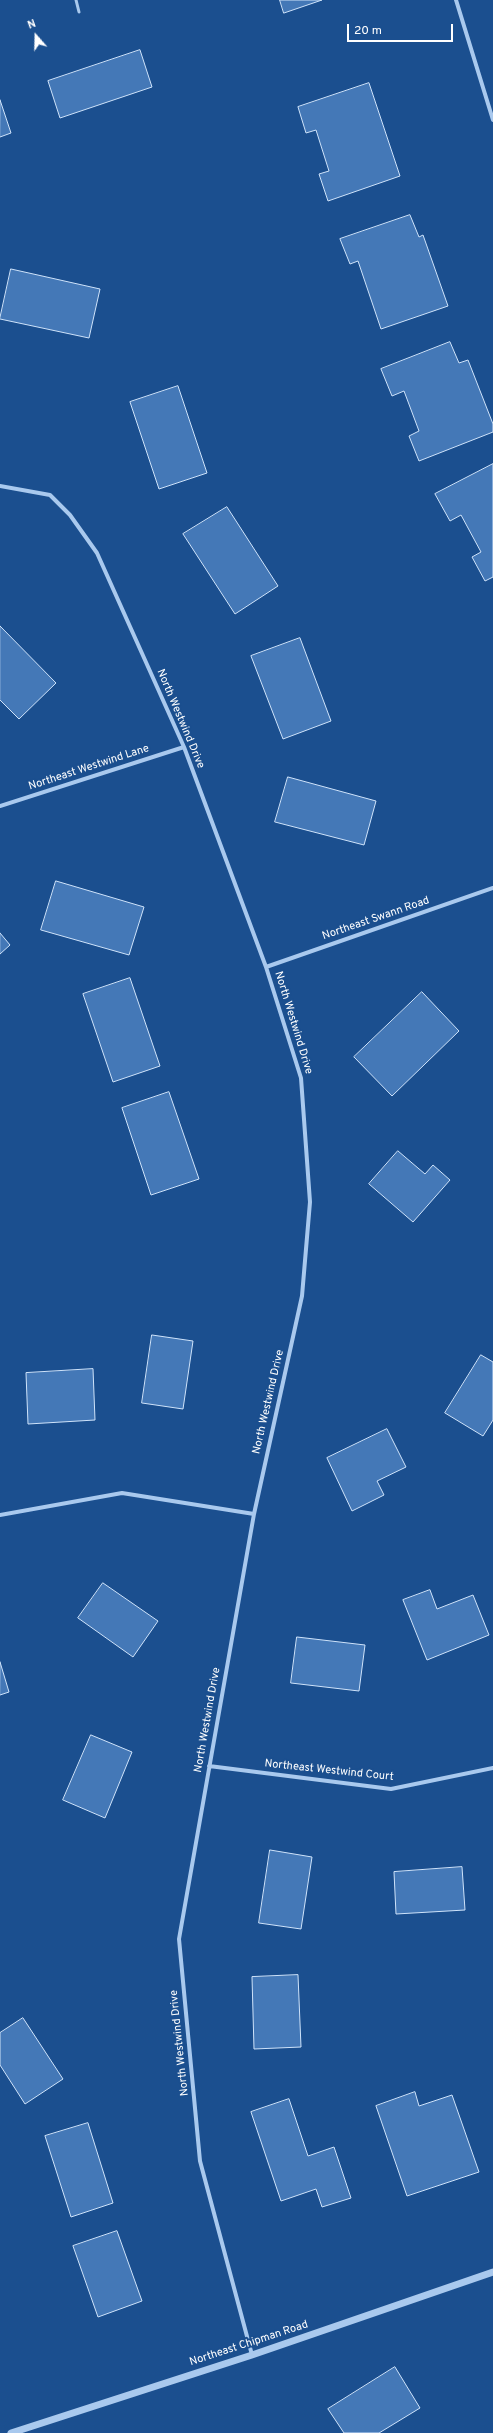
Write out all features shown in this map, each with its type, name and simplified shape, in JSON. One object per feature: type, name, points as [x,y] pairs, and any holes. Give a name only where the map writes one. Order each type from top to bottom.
[{"type":"street","points":[[456,0],[493,120]]},
{"type":"street","name":"North Westwind Drive","points":[[0,486],[50,495],[70,515],[97,553],[184,747],[266,967],[301,1078],[310,1202],[302,1296],[254,1514],[208,1766],[179,1939],[200,2160],[252,2355]]},
{"type":"street","name":"Northeast Westwind Lane","points":[[0,806],[184,747]]},
{"type":"street","name":"Northeast Swann Road","points":[[266,967],[493,888]]},
{"type":"street","points":[[0,1515],[122,1492],[254,1514]]},
{"type":"street","name":"Northeast Westwind Court","points":[[208,1766],[391,1789],[493,1768]]},
{"type":"street","name":"Northeast Chipman Road","points":[[11,2433],[252,2355],[493,2272]]},
{"type":"lane","points":[[76,0],[79,12]]},
{"type":"building","points":[[280,0],[322,0],[284,13]]},
{"type":"building","points":[[140,50],[152,87],[60,118],[48,81]]},
{"type":"building","points":[[369,83],[400,176],[328,201],[319,174],[329,171],[316,130],[306,133],[298,107]]},
{"type":"building","points":[[0,100],[11,133],[0,137]]},
{"type":"building","points":[[410,215],[419,237],[423,235],[448,306],[381,329],[358,261],[350,264],[340,239]]},
{"type":"building","points":[[11,269],[100,289],[89,338],[0,319]]},
{"type":"building","points":[[450,342],[459,363],[468,360],[493,424],[493,432],[419,461],[409,436],[419,431],[404,391],[392,396],[381,369]]},
{"type":"building","points":[[178,386],[207,473],[159,489],[130,402]]},
{"type":"building","points":[[493,464],[493,577],[485,581],[472,557],[481,552],[461,515],[450,521],[435,494]]},
{"type":"building","points":[[227,507],[278,586],[235,614],[183,534]]},
{"type":"building","points":[[0,626],[56,683],[19,719],[0,700]]},
{"type":"building","points":[[300,638],[331,721],[283,739],[251,656]]},
{"type":"building","points":[[288,777],[376,801],[364,845],[275,822]]},
{"type":"building","points":[[56,881],[144,907],[129,955],[41,930]]},
{"type":"building","points":[[0,933],[10,945],[0,954]]},
{"type":"building","points":[[130,978],[160,1066],[113,1082],[83,994]]},
{"type":"building","points":[[422,992],[459,1031],[392,1096],[354,1057]]},
{"type":"building","points":[[169,1092],[199,1179],[151,1195],[122,1108]]},
{"type":"building","points":[[398,1151],[425,1174],[433,1165],[450,1180],[413,1222],[369,1184]]},
{"type":"building","points":[[152,1335],[193,1341],[183,1409],[142,1403]]},
{"type":"building","points":[[481,1355],[493,1362],[493,1420],[483,1436],[445,1413]]},
{"type":"building","points":[[93,1369],[95,1420],[28,1424],[26,1373]]},
{"type":"building","points":[[387,1429],[406,1467],[377,1481],[384,1495],[352,1511],[327,1458]]},
{"type":"building","points":[[103,1583],[158,1621],[133,1657],[78,1618]]},
{"type":"building","points":[[430,1590],[437,1609],[473,1595],[489,1635],[427,1660],[403,1600]]},
{"type":"building","points":[[297,1637],[365,1645],[359,1691],[291,1683]]},
{"type":"building","points":[[0,1662],[9,1692],[0,1695]]},
{"type":"building","points":[[91,1735],[132,1752],[105,1818],[63,1800]]},
{"type":"building","points":[[270,1850],[312,1857],[301,1929],[259,1923]]},
{"type":"building","points":[[462,1867],[465,1910],[396,1914],[394,1872]]},
{"type":"building","points":[[298,1975],[301,2047],[254,2049],[252,1977]]},
{"type":"building","points":[[23,2018],[63,2079],[25,2104],[0,2065],[0,2033]]},
{"type":"building","points":[[415,2092],[419,2106],[452,2095],[479,2172],[407,2196],[376,2106]]},
{"type":"building","points":[[289,2099],[308,2156],[334,2147],[351,2198],[322,2207],[316,2189],[281,2201],[251,2112]]},
{"type":"building","points":[[88,2123],[113,2203],[71,2217],[45,2136]]},
{"type":"building","points":[[117,2231],[142,2301],[98,2317],[73,2246]]},
{"type":"building","points":[[395,2367],[420,2408],[379,2433],[344,2433],[328,2409]]}]
